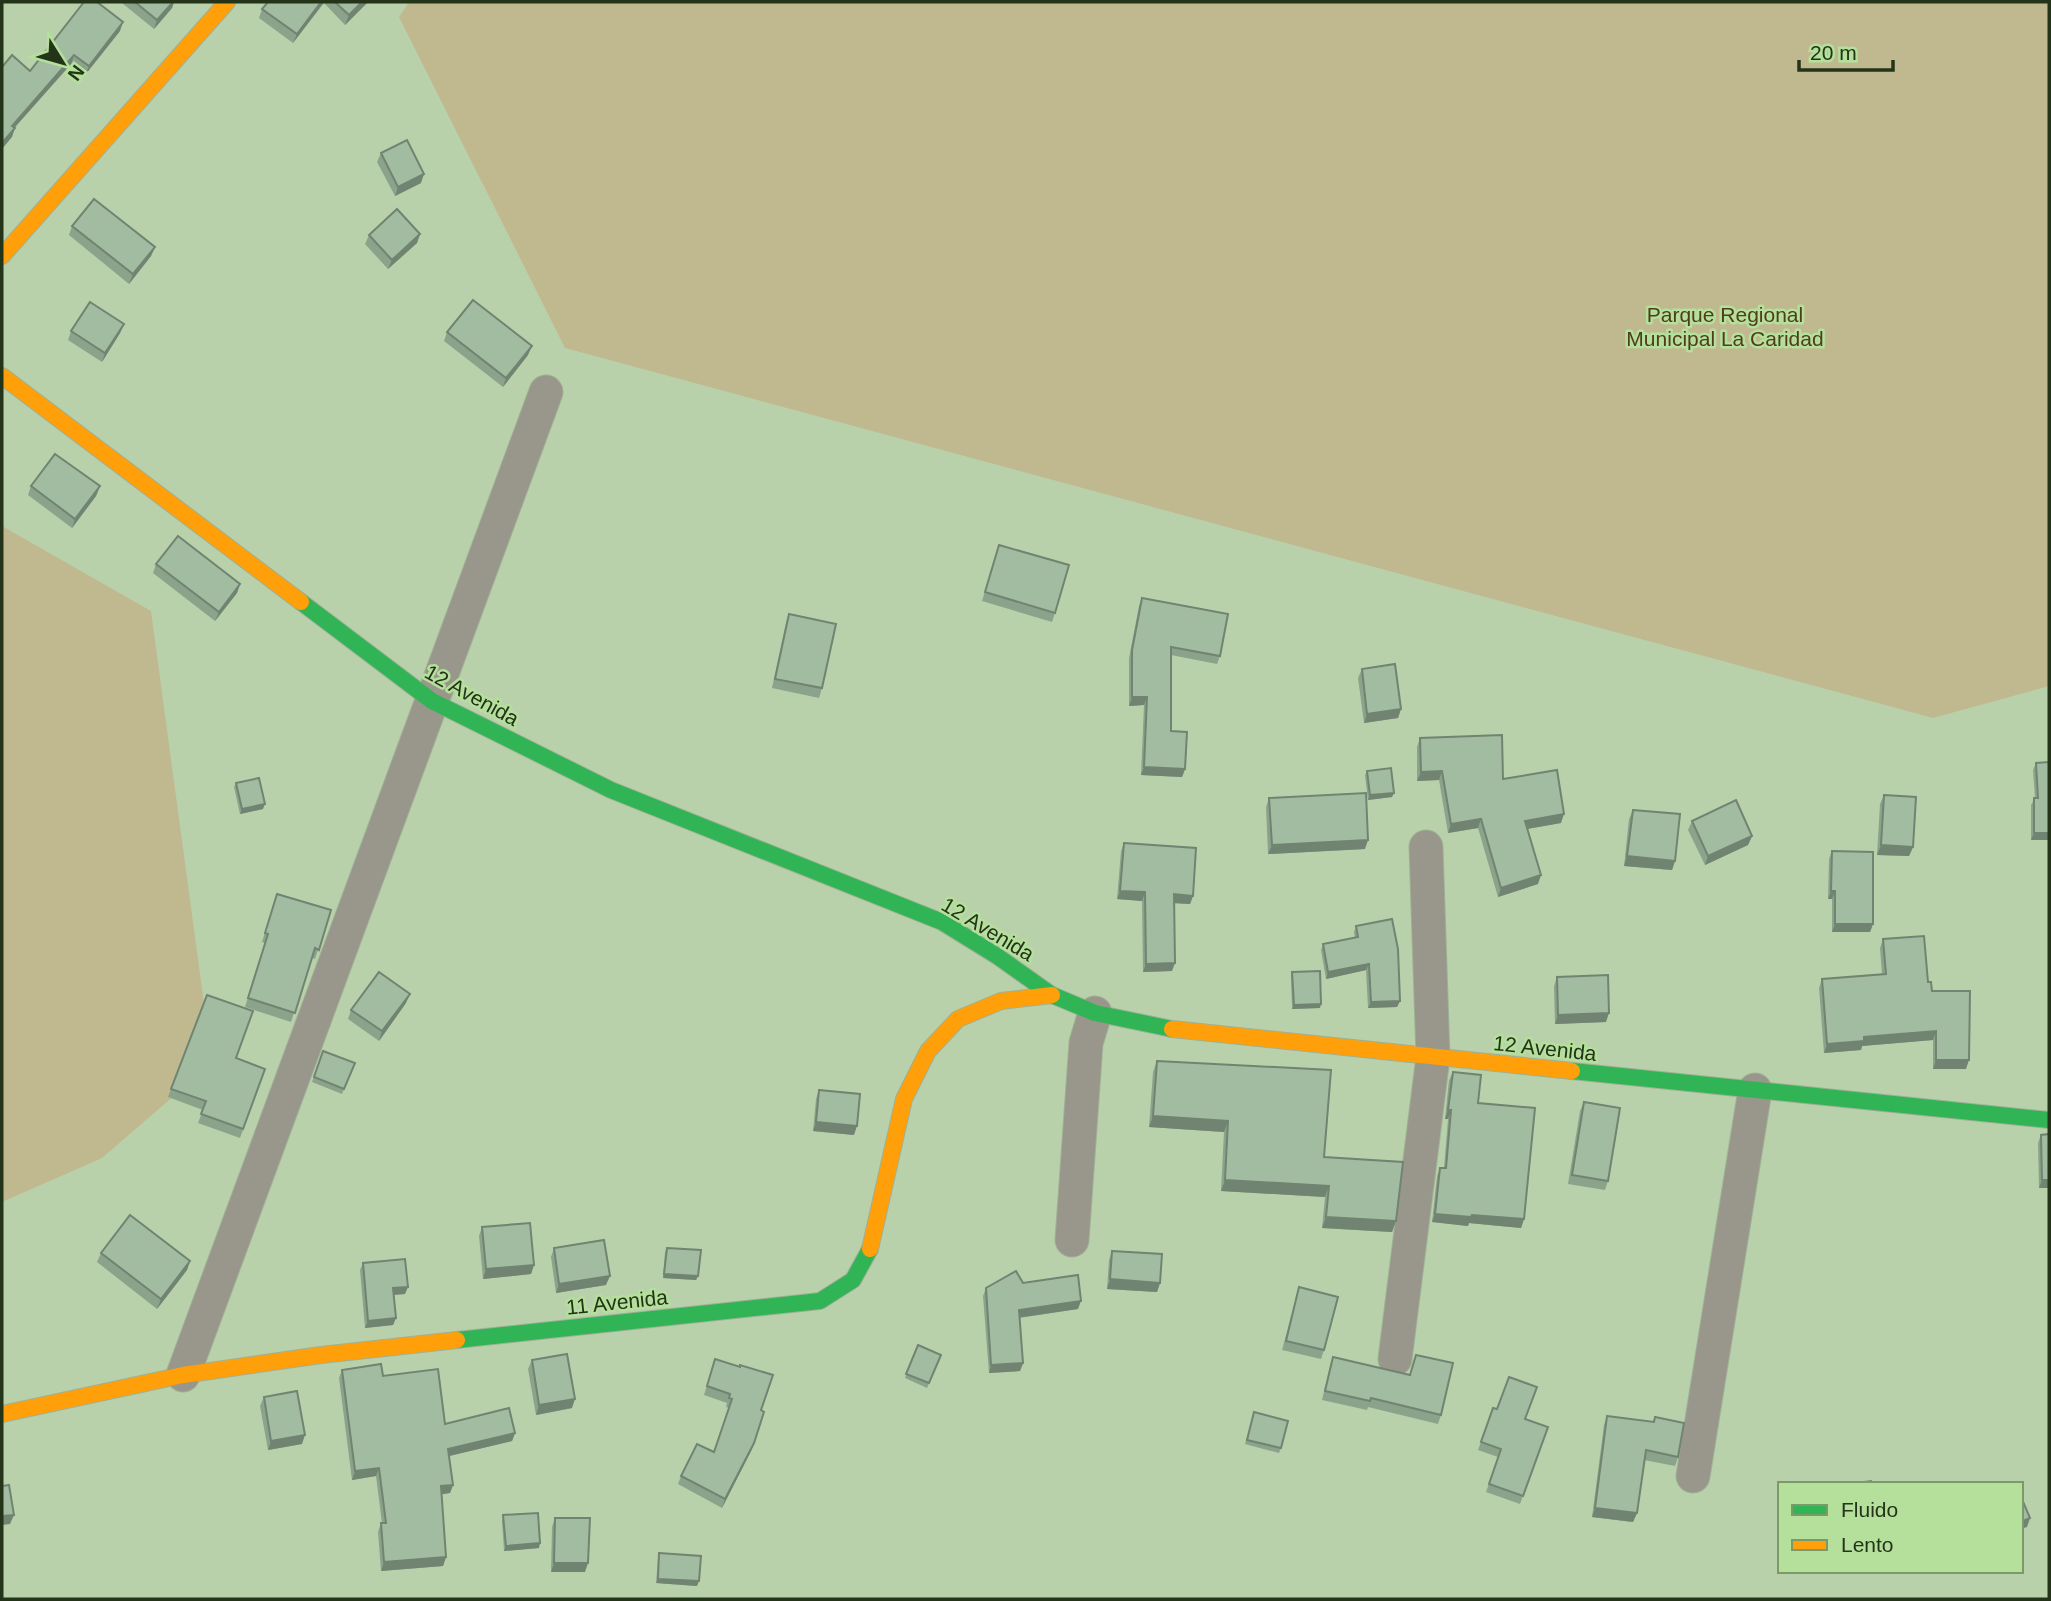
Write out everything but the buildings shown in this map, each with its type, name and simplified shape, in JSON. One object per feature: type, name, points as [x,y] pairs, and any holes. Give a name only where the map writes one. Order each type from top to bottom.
[{"type":"street","points":[[2,256],[227,2]]},
{"type":"street","name":"12 Avenida","points":[[2,376],[432,701],[611,790],[942,922],[1052,995],[1095,1013],[1175,1030],[2049,1120]]},
{"type":"street","points":[[183,1375],[546,392]]},
{"type":"street","points":[[1395,1359],[1433,1058],[1426,846]]},
{"type":"street","name":"11 Avenida","points":[[2,1414],[183,1375],[321,1355],[820,1301],[853,1280],[870,1249],[904,1099],[928,1051],[958,1019],[1001,1001],[1052,995]]},
{"type":"street","points":[[1072,1240],[1086,1043],[1095,1013]]},
{"type":"street","points":[[1693,1476],[1755,1090]]},
{"type":"green space","name":"Parque Regional Municipal La Caridad","points":[[409,2],[2049,2],[2049,686],[1933,718],[565,348],[399,17]]},
{"type":"green space","points":[[2,526],[151,611],[212,1063],[102,1158],[2,1202]]},
{"type":"traffic: fast","points":[[301,602],[432,701],[611,790],[942,922],[1052,995],[1095,1013],[1172,1029]]},
{"type":"traffic: fast","points":[[1572,1071],[2049,1120]]},
{"type":"traffic: fast","points":[[457,1340],[820,1301],[853,1280],[870,1249]]},
{"type":"traffic: slow","points":[[2,256],[227,2]]},
{"type":"traffic: slow","points":[[2,376],[301,602]]},
{"type":"traffic: slow","points":[[870,1249],[904,1099],[928,1051],[958,1019],[1001,1001],[1052,995]]},
{"type":"traffic: slow","points":[[1172,1029],[1572,1071]]},
{"type":"traffic: slow","points":[[2,1414],[183,1375],[321,1355],[457,1340]]}]
